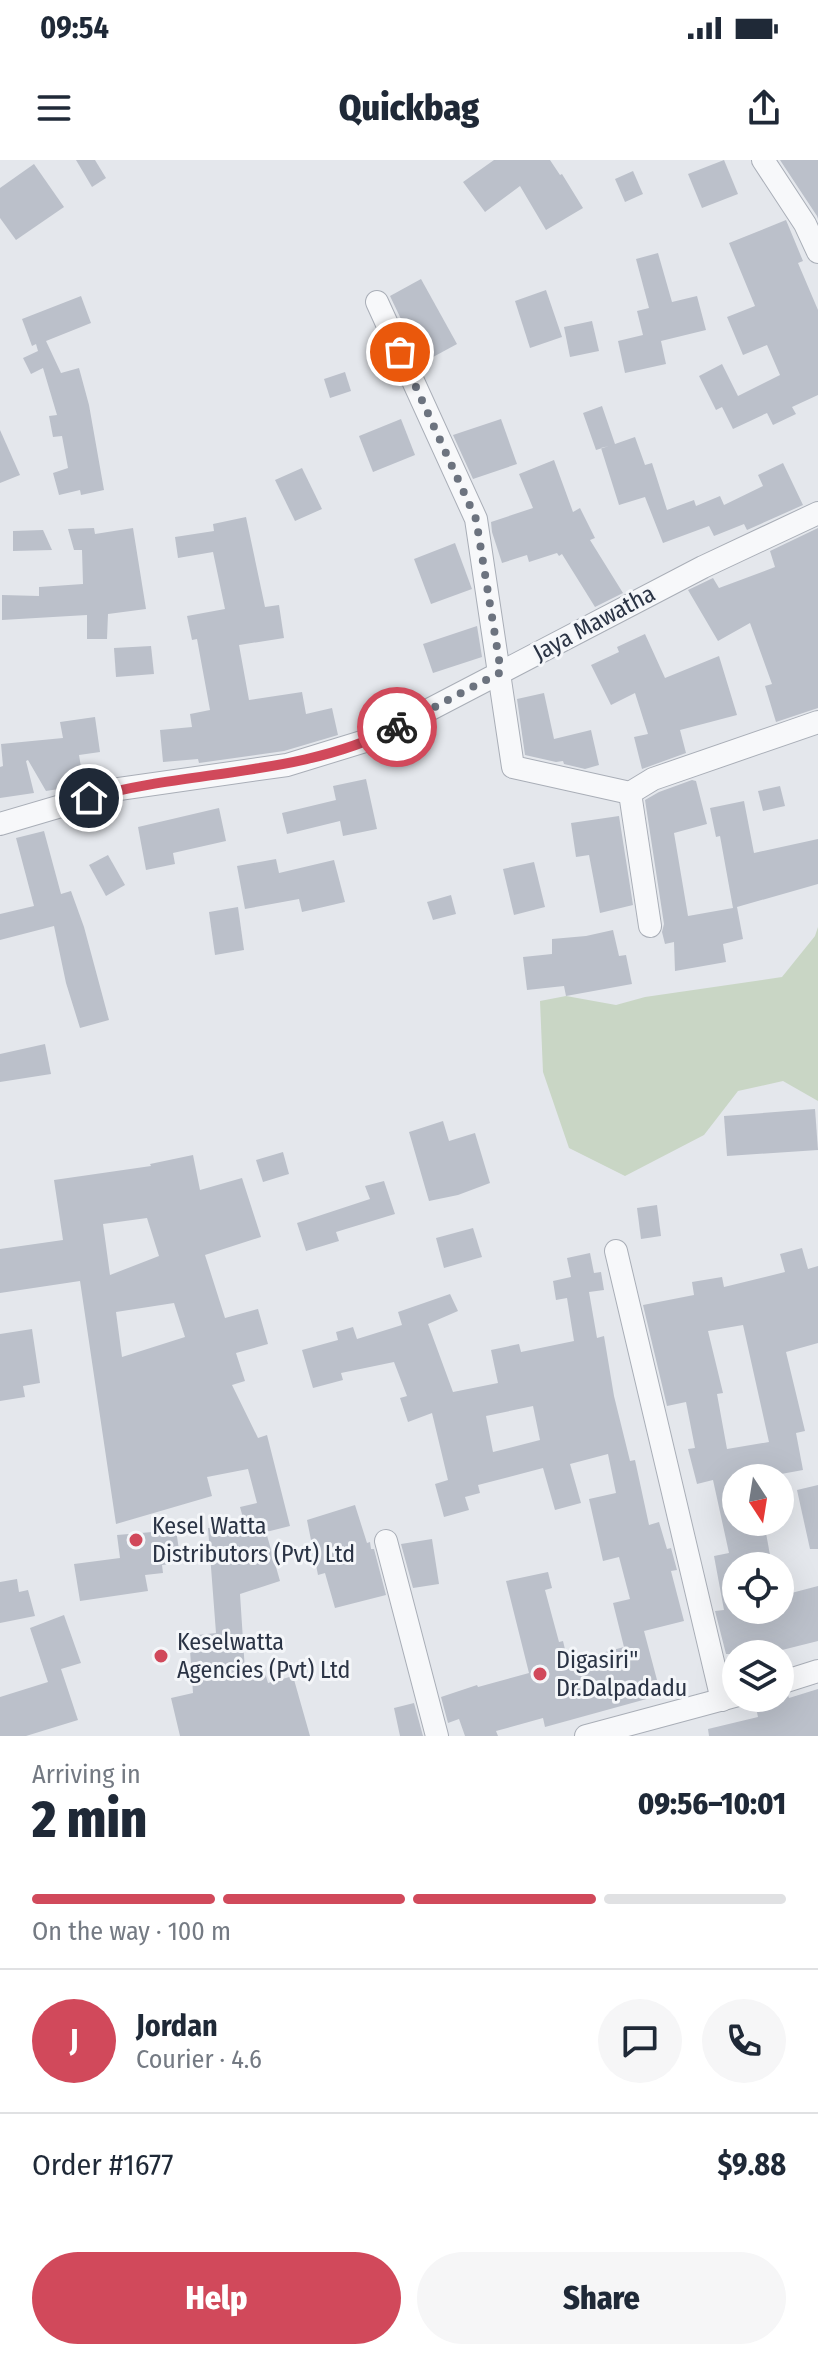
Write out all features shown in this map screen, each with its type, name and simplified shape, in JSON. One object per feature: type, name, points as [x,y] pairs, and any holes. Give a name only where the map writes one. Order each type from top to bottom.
[{"type":"street","points":[[763,160],[805,224],[818,252]]},
{"type":"street","points":[[377,302],[476,519],[513,767],[630,793],[653,779],[818,722]]},
{"type":"street","name":"Jaya Mawatha","points":[[0,824],[119,789],[287,765],[375,738],[703,567],[818,513]]},
{"type":"street","points":[[630,793],[650,926]]},
{"type":"street","points":[[616,1251],[722,1670]]},
{"type":"street","points":[[386,1541],[437,1736]]},
{"type":"street","points":[[794,1679],[818,1671]]},
{"type":"street","points":[[586,1736],[722,1700]]},
{"type":"green space","points":[[818,927],[818,1101],[783,1081],[738,1091],[704,1135],[625,1176],[569,1148],[543,1072],[540,1001],[566,996],[616,1005],[645,997],[782,977],[815,936]]},
{"type":"building","points":[[76,160],[95,160],[106,178],[92,187]]},
{"type":"building","points":[[494,160],[550,160],[583,208],[546,230],[520,186],[485,212],[463,182]]},
{"type":"building","points":[[724,160],[738,194],[702,208],[688,174]]},
{"type":"building","points":[[780,160],[818,160],[818,219],[817,216]]},
{"type":"building","points":[[34,164],[64,207],[16,240],[0,218],[0,188]]},
{"type":"building","points":[[633,171],[643,194],[625,202],[615,179]]},
{"type":"building","points":[[786,220],[803,261],[798,263],[818,310],[818,395],[792,407],[796,414],[773,425],[767,413],[733,429],[722,407],[716,410],[699,376],[722,364],[738,396],[780,375],[767,345],[743,355],[727,317],[755,306],[729,243]]},
{"type":"building","points":[[658,253],[672,302],[697,296],[706,330],[661,341],[666,364],[625,373],[618,341],[643,335],[637,311],[649,308],[636,259]]},
{"type":"building","points":[[421,279],[457,344],[422,363],[390,296]]},
{"type":"building","points":[[546,290],[562,337],[530,348],[515,301]]},
{"type":"building","points":[[81,296],[91,323],[46,341],[61,373],[79,368],[104,490],[81,495],[80,490],[59,495],[53,473],[68,468],[62,436],[53,437],[49,416],[57,415],[43,368],[31,374],[23,358],[38,351],[36,344],[32,346],[22,319]]},
{"type":"building","points":[[592,321],[599,351],[570,357],[564,327]]},
{"type":"building","points":[[345,372],[351,391],[330,398],[324,379]]},
{"type":"building","points":[[602,406],[615,444],[635,437],[645,465],[652,463],[667,510],[694,500],[696,506],[720,496],[724,505],[763,486],[758,475],[783,463],[803,505],[747,530],[744,524],[714,536],[709,526],[663,543],[645,497],[619,505],[601,448],[596,450],[583,413]]},
{"type":"building","points":[[401,419],[415,455],[373,472],[359,436]]},
{"type":"building","points":[[501,419],[517,464],[473,479],[453,435]]},
{"type":"building","points":[[0,430],[20,475],[0,483]]},
{"type":"building","points":[[554,460],[573,512],[580,508],[595,538],[590,540],[623,593],[595,607],[562,554],[529,562],[527,555],[502,563],[492,532],[491,522],[533,508],[519,474]]},
{"type":"building","points":[[302,468],[322,509],[295,521],[275,480]]},
{"type":"building","points":[[246,517],[265,607],[279,605],[284,638],[239,645],[249,700],[302,692],[306,714],[332,708],[338,735],[284,751],[199,763],[198,759],[163,762],[160,730],[192,727],[190,714],[210,710],[197,639],[192,640],[187,616],[225,609],[213,552],[178,558],[175,537],[214,531],[213,524]]},
{"type":"building","points":[[94,528],[95,534],[133,528],[146,609],[108,614],[107,639],[87,639],[87,615],[2,620],[2,595],[39,596],[39,587],[83,584],[82,550],[74,550],[68,529]]},
{"type":"building","points":[[818,528],[818,708],[776,722],[765,686],[772,684],[750,623],[718,641],[688,590],[713,578],[719,588],[775,567],[770,551]]},
{"type":"building","points":[[43,530],[52,550],[13,551],[13,531]]},
{"type":"building","points":[[455,543],[472,589],[431,604],[414,559]]},
{"type":"building","points":[[477,626],[482,657],[433,673],[423,644]]},
{"type":"building","points":[[645,634],[665,678],[719,656],[737,715],[680,730],[686,753],[642,769],[634,737],[648,734],[635,693],[611,705],[591,665],[619,652],[617,647]]},
{"type":"building","points":[[151,646],[154,674],[116,677],[114,648]]},
{"type":"building","points":[[544,693],[554,739],[591,730],[599,765],[585,769],[564,764],[563,761],[525,755],[517,699]]},
{"type":"building","points":[[95,717],[100,752],[79,755],[84,785],[46,791],[28,760],[34,793],[0,798],[0,767],[3,766],[1,744],[63,738],[60,722]]},
{"type":"building","points":[[366,779],[377,829],[343,836],[340,821],[287,834],[282,813],[336,800],[333,786]]},
{"type":"building","points":[[696,781],[707,824],[674,833],[688,916],[733,908],[720,836],[716,837],[710,808],[744,801],[754,853],[818,839],[818,884],[737,907],[743,939],[723,944],[726,962],[675,971],[674,942],[665,944],[662,932],[664,924],[645,800]]},
{"type":"building","points":[[780,786],[785,806],[763,811],[758,791]]},
{"type":"building","points":[[219,808],[226,841],[173,853],[175,864],[146,870],[138,827]]},
{"type":"building","points":[[619,816],[633,905],[600,913],[589,855],[576,857],[571,823]]},
{"type":"building","points":[[44,831],[61,894],[71,891],[84,927],[109,1020],[80,1028],[66,983],[54,926],[0,940],[0,914],[34,906],[16,838]]},
{"type":"building","points":[[108,855],[125,885],[106,896],[89,865]]},
{"type":"building","points":[[276,859],[279,873],[334,860],[345,902],[302,912],[299,899],[245,909],[237,866]]},
{"type":"building","points":[[534,862],[545,907],[514,915],[503,869]]},
{"type":"building","points":[[451,895],[456,914],[433,920],[427,902]]},
{"type":"building","points":[[238,907],[244,950],[215,955],[209,912]]},
{"type":"building","points":[[613,930],[619,956],[626,955],[632,984],[566,996],[564,986],[527,990],[523,957],[552,954],[552,939]]},
{"type":"building","points":[[45,1044],[51,1074],[0,1082],[0,1054]]},
{"type":"building","points":[[815,1109],[818,1150],[727,1156],[724,1116]]},
{"type":"building","points":[[443,1121],[449,1141],[475,1133],[490,1183],[458,1195],[429,1201],[409,1132]]},
{"type":"building","points":[[283,1152],[289,1174],[263,1182],[256,1160]]},
{"type":"building","points":[[193,1155],[200,1190],[242,1178],[261,1237],[205,1255],[225,1318],[258,1309],[268,1344],[236,1353],[245,1381],[232,1385],[258,1438],[267,1435],[290,1526],[266,1532],[280,1581],[240,1594],[245,1671],[263,1666],[268,1683],[293,1676],[310,1736],[180,1736],[171,1698],[193,1693],[189,1636],[216,1633],[208,1528],[245,1525],[240,1507],[257,1503],[248,1469],[207,1477],[212,1496],[116,1524],[80,1281],[0,1293],[0,1249],[63,1240],[54,1180]],"holes":[[[147,1218],[159,1256],[110,1275],[103,1224]],[[174,1303],[185,1337],[122,1357],[116,1312]]]},
{"type":"building","points":[[384,1181],[395,1214],[336,1232],[339,1241],[306,1251],[297,1223],[370,1199],[365,1186]]},
{"type":"building","points":[[657,1205],[661,1236],[641,1239],[637,1208]]},
{"type":"building","points":[[473,1228],[482,1257],[444,1268],[436,1238]]},
{"type":"building","points":[[802,1248],[808,1269],[818,1266],[818,1343],[786,1352],[805,1431],[796,1433],[803,1470],[794,1472],[794,1464],[722,1464],[722,1521],[713,1480],[697,1484],[688,1449],[695,1448],[686,1402],[667,1406],[643,1305],[694,1295],[692,1282],[722,1277],[724,1287],[785,1272],[780,1254]],"holes":[[[743,1325],[769,1442],[727,1449],[717,1394],[723,1393],[708,1331]]]},
{"type":"building","points":[[590,1253],[594,1273],[601,1272],[604,1290],[589,1292],[597,1338],[604,1336],[614,1396],[630,1461],[635,1460],[649,1525],[659,1522],[667,1549],[671,1548],[677,1570],[671,1571],[684,1621],[644,1631],[661,1695],[545,1727],[543,1718],[496,1731],[498,1736],[465,1736],[459,1719],[448,1723],[441,1697],[529,1673],[506,1581],[548,1572],[552,1588],[545,1590],[559,1642],[563,1641],[568,1662],[624,1647],[613,1603],[630,1599],[619,1557],[603,1561],[589,1499],[616,1493],[608,1454],[570,1464],[581,1503],[555,1510],[543,1468],[478,1485],[480,1493],[465,1497],[469,1510],[444,1517],[435,1484],[448,1480],[432,1413],[408,1422],[400,1398],[407,1396],[394,1362],[341,1373],[343,1380],[313,1388],[302,1350],[338,1340],[336,1332],[353,1327],[357,1339],[402,1325],[398,1312],[450,1294],[458,1311],[428,1324],[453,1392],[498,1383],[491,1350],[519,1344],[521,1352],[574,1341],[567,1298],[556,1300],[553,1281],[571,1277],[567,1258]],"holes":[[[533,1406],[540,1440],[493,1452],[486,1416]]]},
{"type":"building","points":[[32,1329],[40,1383],[23,1386],[25,1397],[0,1401],[0,1334]]},
{"type":"building","points":[[818,1485],[818,1549],[810,1549],[797,1490]]},
{"type":"building","points":[[355,1505],[367,1543],[370,1542],[371,1549],[374,1549],[386,1595],[335,1608],[325,1573],[318,1575],[307,1520]]},
{"type":"building","points":[[176,1530],[181,1563],[162,1565],[163,1573],[145,1575],[148,1591],[80,1601],[74,1564],[120,1558],[117,1535]]},
{"type":"building","points":[[725,1536],[767,1536],[769,1552],[729,1552]]},
{"type":"building","points":[[432,1539],[439,1584],[413,1588],[401,1544]]},
{"type":"building","points":[[722,1554],[722,1599],[714,1556]]},
{"type":"building","points":[[17,1579],[19,1592],[28,1590],[35,1616],[0,1623],[0,1582]]},
{"type":"building","points":[[818,1586],[818,1641],[794,1647],[794,1640],[722,1640],[715,1611],[722,1610],[722,1624],[794,1624],[794,1592]]},
{"type":"building","points":[[64,1615],[81,1663],[61,1669],[78,1720],[26,1736],[0,1736],[0,1697],[48,1682],[30,1628]]},
{"type":"building","points":[[818,1689],[818,1736],[709,1736],[708,1729],[758,1717],[757,1712],[794,1712],[794,1696]]},
{"type":"building","points":[[414,1703],[423,1736],[400,1736],[394,1708]]},
{"type":"way so far","points":[[397,727],[501,672],[476,519],[400,352]]},
{"type":"place","name":"Kesel Watta Distributors (Pvt) Ltd","points":[[136,1540]]},
{"type":"place","name":"Keselwatta Agencies (Pvt) Ltd","points":[[161,1656]]},
{"type":"place","name":"Digasiri\" Dr.Dalpadadu","points":[[540,1674]]},
{"type":"route","points":[[89,798],[119,789],[287,765],[375,738],[397,727]]}]
